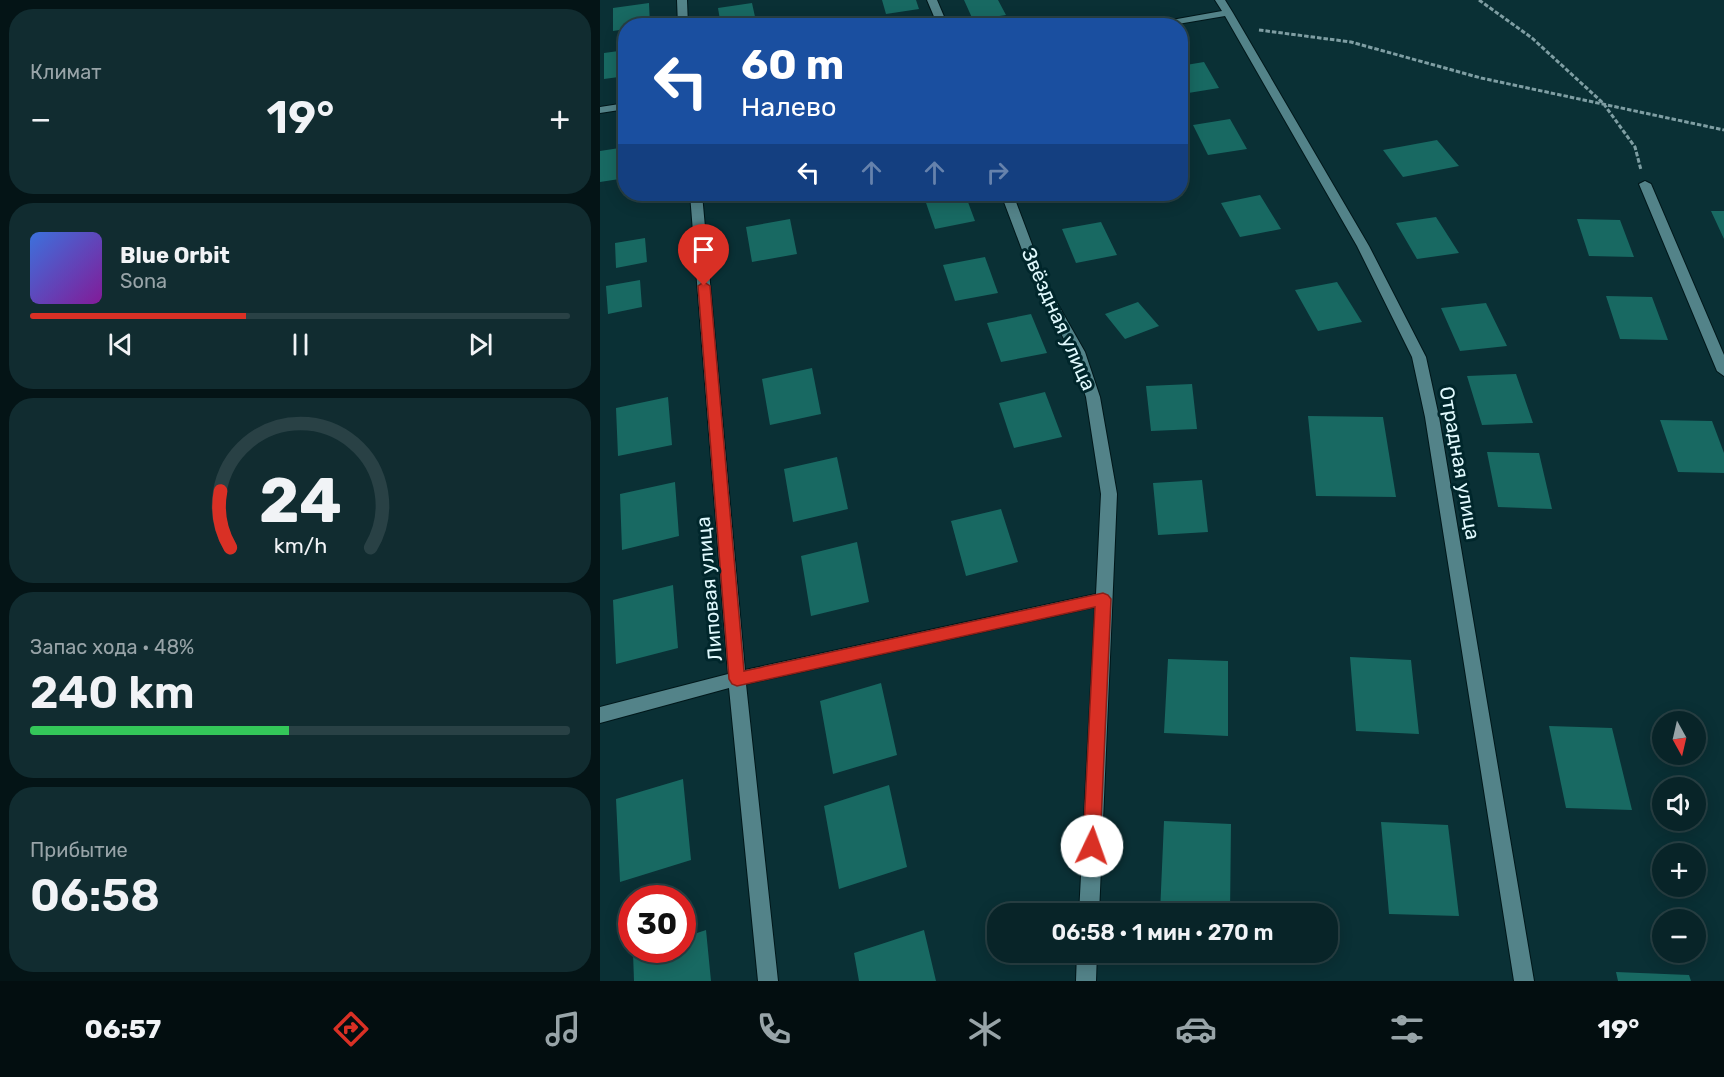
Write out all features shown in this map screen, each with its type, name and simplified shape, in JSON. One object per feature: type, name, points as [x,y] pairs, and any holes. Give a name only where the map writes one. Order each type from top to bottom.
[{"type":"street","points":[[682,0],[683,18]]},
{"type":"street","points":[[932,0],[940,18]]},
{"type":"street","points":[[1175,18],[1224,6]]},
{"type":"street","name":"Отрадная улица","points":[[1224,6],[1363,246],[1419,357],[1432,417],[1524,981]]},
{"type":"street","points":[[600,110],[618,107]]},
{"type":"street","points":[[1645,184],[1724,371]]},
{"type":"street","name":"Липовая улица","points":[[697,201],[737,679],[768,981]]},
{"type":"street","name":"Звёздная улица","points":[[1010,201],[1042,287],[1078,352],[1093,397],[1109,494],[1089,903]]},
{"type":"street","points":[[600,715],[737,679],[1103,599]]},
{"type":"street","points":[[1086,981],[1087,963]]},
{"type":"path","points":[[1479,0],[1532,38],[1603,103],[1635,147],[1645,184]]},
{"type":"path","points":[[1237,27],[1351,42],[1481,78],[1724,130]]},
{"type":"building","points":[[882,0],[916,0],[919,9],[886,14]]},
{"type":"building","points":[[964,0],[998,0],[1006,15],[986,18],[972,18]]},
{"type":"building","points":[[649,3],[650,18],[618,18],[618,30],[613,31],[613,8]]},
{"type":"building","points":[[752,3],[755,18],[720,18],[718,8]]},
{"type":"building","points":[[618,51],[618,77],[604,79],[604,53]]},
{"type":"building","points":[[1204,62],[1219,88],[1188,93],[1188,65]]},
{"type":"building","points":[[1230,119],[1247,149],[1208,155],[1193,125]]},
{"type":"building","points":[[1437,140],[1459,166],[1403,177],[1383,150]]},
{"type":"building","points":[[618,148],[618,179],[600,182],[600,151]]},
{"type":"building","points":[[1260,195],[1281,229],[1240,237],[1221,203]]},
{"type":"building","points":[[925,201],[968,201],[975,221],[935,229]]},
{"type":"building","points":[[1711,211],[1724,211],[1724,239]]},
{"type":"building","points":[[1436,217],[1459,253],[1417,259],[1396,223]]},
{"type":"building","points":[[790,219],[797,254],[752,262],[746,227]]},
{"type":"building","points":[[1577,219],[1620,220],[1634,257],[1589,256]]},
{"type":"building","points":[[1101,222],[1117,255],[1076,263],[1062,229]]},
{"type":"building","points":[[645,238],[647,262],[616,268],[615,243]]},
{"type":"building","points":[[985,257],[998,293],[955,301],[943,265]]},
{"type":"building","points":[[640,280],[642,307],[608,314],[606,286]]},
{"type":"building","points":[[1337,282],[1362,322],[1318,331],[1295,290]]},
{"type":"building","points":[[1606,296],[1652,297],[1668,340],[1620,339]]},
{"type":"building","points":[[1138,302],[1159,326],[1125,339],[1105,314]]},
{"type":"building","points":[[1486,303],[1507,346],[1460,351],[1441,308]]},
{"type":"building","points":[[1031,314],[1047,353],[1001,362],[987,323]]},
{"type":"building","points":[[812,368],[821,414],[770,425],[762,379]]},
{"type":"building","points":[[1516,374],[1533,423],[1482,425],[1467,376]]},
{"type":"building","points":[[1192,384],[1197,429],[1151,431],[1146,386]]},
{"type":"building","points":[[1045,392],[1062,437],[1014,448],[999,403]]},
{"type":"building","points":[[668,397],[672,445],[618,456],[616,408]]},
{"type":"building","points":[[1308,416],[1383,417],[1396,497],[1316,496]]},
{"type":"building","points":[[1660,420],[1712,421],[1724,453],[1724,473],[1678,472]]},
{"type":"building","points":[[1487,452],[1539,453],[1552,509],[1498,507]]},
{"type":"building","points":[[837,457],[848,509],[793,522],[784,469]]},
{"type":"building","points":[[1202,480],[1208,532],[1158,535],[1153,483]]},
{"type":"building","points":[[675,482],[679,536],[622,550],[620,494]]},
{"type":"building","points":[[1001,509],[1018,562],[966,576],[951,521]]},
{"type":"building","points":[[857,542],[869,602],[811,616],[801,556]]},
{"type":"building","points":[[673,585],[678,648],[616,664],[613,600]]},
{"type":"building","points":[[1350,657],[1411,660],[1419,734],[1356,731]]},
{"type":"building","points":[[1168,659],[1228,661],[1228,736],[1164,733]]},
{"type":"building","points":[[881,683],[897,755],[833,774],[820,701]]},
{"type":"building","points":[[1549,726],[1612,728],[1632,810],[1566,808]]},
{"type":"building","points":[[683,779],[691,860],[620,882],[616,799]]},
{"type":"building","points":[[889,785],[907,867],[839,889],[824,806]]},
{"type":"building","points":[[1164,821],[1231,824],[1230,903],[1160,903]]},
{"type":"building","points":[[1381,822],[1448,825],[1459,916],[1389,914]]},
{"type":"building","points":[[706,930],[711,981],[634,981],[633,963],[696,963],[696,933]]},
{"type":"building","points":[[924,930],[936,981],[859,981],[854,953]]},
{"type":"building","points":[[1616,972],[1689,975],[1691,981],[1618,981]]},
{"type":"route","points":[[704,286],[737,679],[1103,599],[1092,846]]}]
